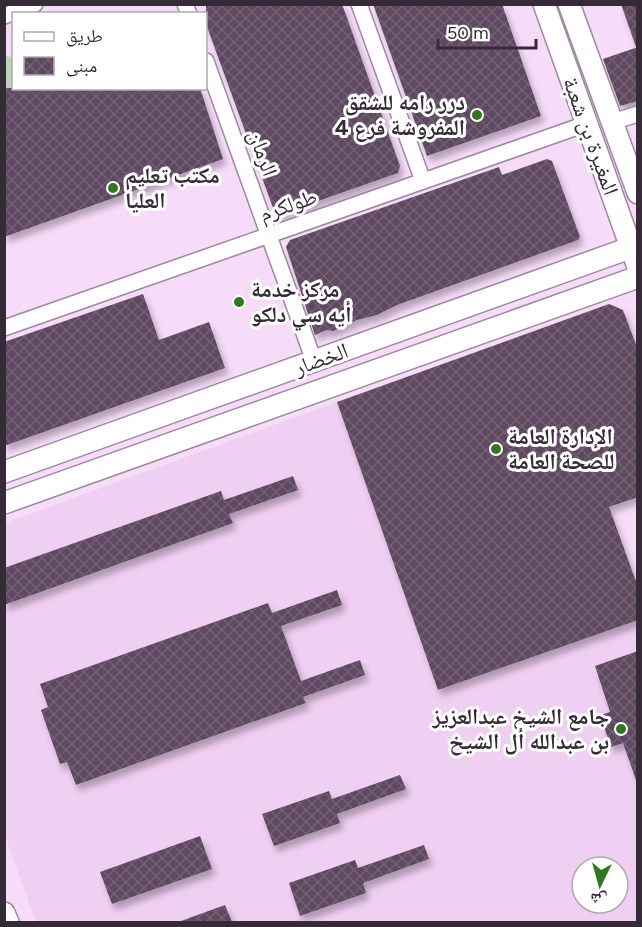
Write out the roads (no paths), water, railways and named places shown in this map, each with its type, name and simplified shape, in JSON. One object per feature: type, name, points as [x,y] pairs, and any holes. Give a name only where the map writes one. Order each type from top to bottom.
[{"type":"street","points":[[14,12],[35,4]]},
{"type":"street","points":[[359,4],[423,181]]},
{"type":"street","name":"المغيرة بن شعبة","points":[[544,4],[635,253]]},
{"type":"street","points":[[569,4],[638,193]]},
{"type":"street","name":"الرمان","points":[[207,64],[314,361]]},
{"type":"street","points":[[612,122],[638,114]]},
{"type":"street","name":"طولكرم","points":[[4,328],[586,124]]},
{"type":"street","name":"الخضار","points":[[4,472],[314,361],[635,253]]},
{"type":"street","name":"الخضار","points":[[4,503],[638,277]]},
{"type":"street","points":[[4,913],[8,922]]},
{"type":"place","name":"درر رامه للشقق المفروشة فرع 4","points":[[477,115]]},
{"type":"place","name":"مكتب تعليم العليا","points":[[113,188]]},
{"type":"place","name":"مركز خدمة أيه سي دلكو","points":[[239,302]]},
{"type":"place","name":"الإدارة العامة للصحة العامة","points":[[496,449]]},
{"type":"place","name":"جامع الشيخ عبدالعزيز بن عبدالله أل الشيخ","points":[[621,729]]}]
